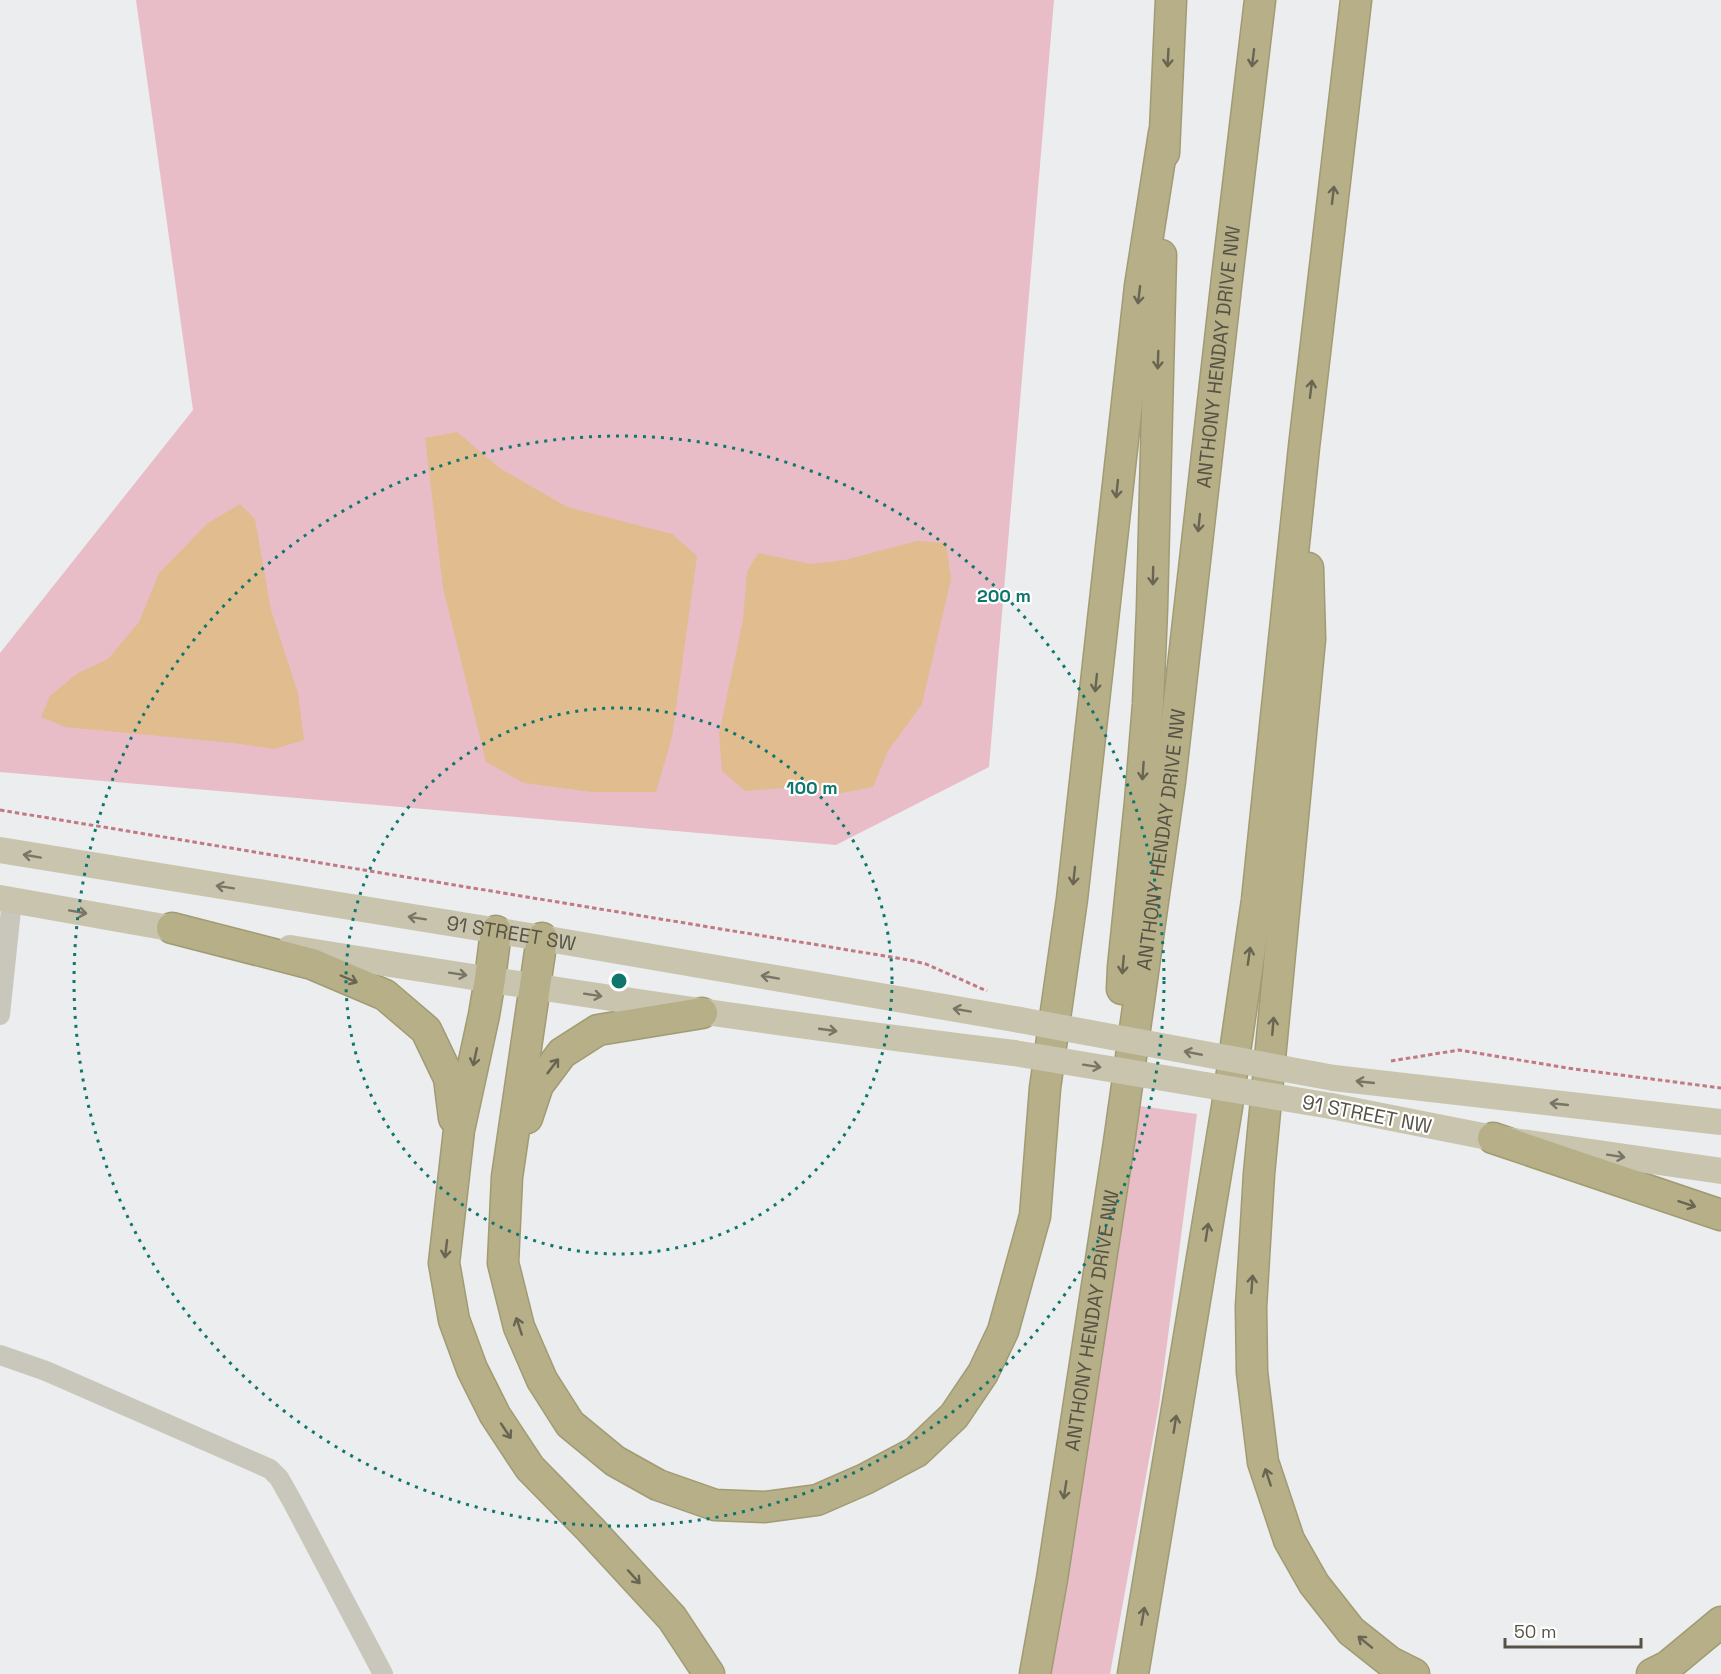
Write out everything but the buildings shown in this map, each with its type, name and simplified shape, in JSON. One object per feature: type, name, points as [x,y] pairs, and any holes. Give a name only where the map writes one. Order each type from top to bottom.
[{"type":"highway","points":[[1119,1142],[1123,967],[1148,704],[1164,134],[1171,0]]},
{"type":"highway","name":"ANTHONY HENDAY DRIVE NW","points":[[1035,1674],[1119,1142],[1170,781],[1260,0]]},
{"type":"highway","points":[[1133,1674],[1227,1107],[1257,900],[1304,447],[1356,0]]},
{"type":"highway","points":[[542,938],[507,1177],[503,1263],[519,1327],[542,1380],[570,1424],[615,1461],[658,1485],[715,1505],[765,1507],[817,1500],[865,1479],[916,1452],[954,1416],[983,1373],[1003,1331],[1035,1216],[1045,1088],[1072,898],[1140,286],[1164,134]]},
{"type":"highway","points":[[1304,447],[1310,639],[1259,1174],[1251,1307],[1252,1372],[1263,1462],[1289,1540],[1314,1584],[1351,1631],[1390,1662],[1414,1674]]},
{"type":"highway","points":[[172,928],[312,964],[384,995],[426,1030],[449,1077],[454,1117],[453,1191]]},
{"type":"highway","points":[[496,931],[490,979],[459,1130],[444,1263],[454,1320],[472,1369],[495,1415],[530,1468],[590,1528],[672,1618],[709,1674]]},
{"type":"highway","points":[[507,1177],[538,1085],[562,1053],[598,1030],[702,1013]]},
{"type":"highway","points":[[1493,1138],[1721,1215]]},
{"type":"highway","points":[[1652,1674],[1668,1666],[1721,1622]]},
{"type":"main road","name":"91 STREET SW","points":[[0,850],[542,938],[1020,1020]]},
{"type":"main road","points":[[6,899],[702,1013]]},
{"type":"main road","name":"91 STREET NW","points":[[702,1013],[1014,1053],[1331,1106],[1493,1138],[1721,1171]]},
{"type":"main road","name":"91 STREET NW","points":[[1020,1020],[1334,1078],[1721,1122]]},
{"type":"lane","points":[[0,1015],[6,899]]},
{"type":"lane","points":[[0,1355],[46,1371],[270,1469],[279,1478],[292,1501],[383,1674]]},
{"type":"path","points":[[0,810],[909,960],[926,964],[996,993]]},
{"type":"path","points":[[1391,1061],[1459,1050],[1567,1068],[1721,1088]]},
{"type":"shaded area","points":[[136,0],[1054,0],[989,767],[836,845],[0,772],[0,653],[193,410]]},
{"type":"shaded area","points":[[457,432],[501,469],[567,507],[672,534],[697,556],[672,737],[656,792],[592,792],[524,783],[486,762],[443,588],[425,438]]},
{"type":"shaded area","points":[[240,504],[255,519],[271,610],[298,693],[304,740],[274,749],[65,727],[41,717],[50,696],[78,673],[108,659],[139,622],[159,573],[208,523]]},
{"type":"shaded area","points":[[917,541],[946,543],[951,579],[922,704],[888,751],[873,787],[837,794],[795,787],[745,791],[722,771],[719,734],[743,620],[747,572],[758,553],[811,564],[845,560]]},
{"type":"shaded area","points":[[1140,1106],[1197,1114],[1159,1405],[1110,1674],[1047,1674]]}]
